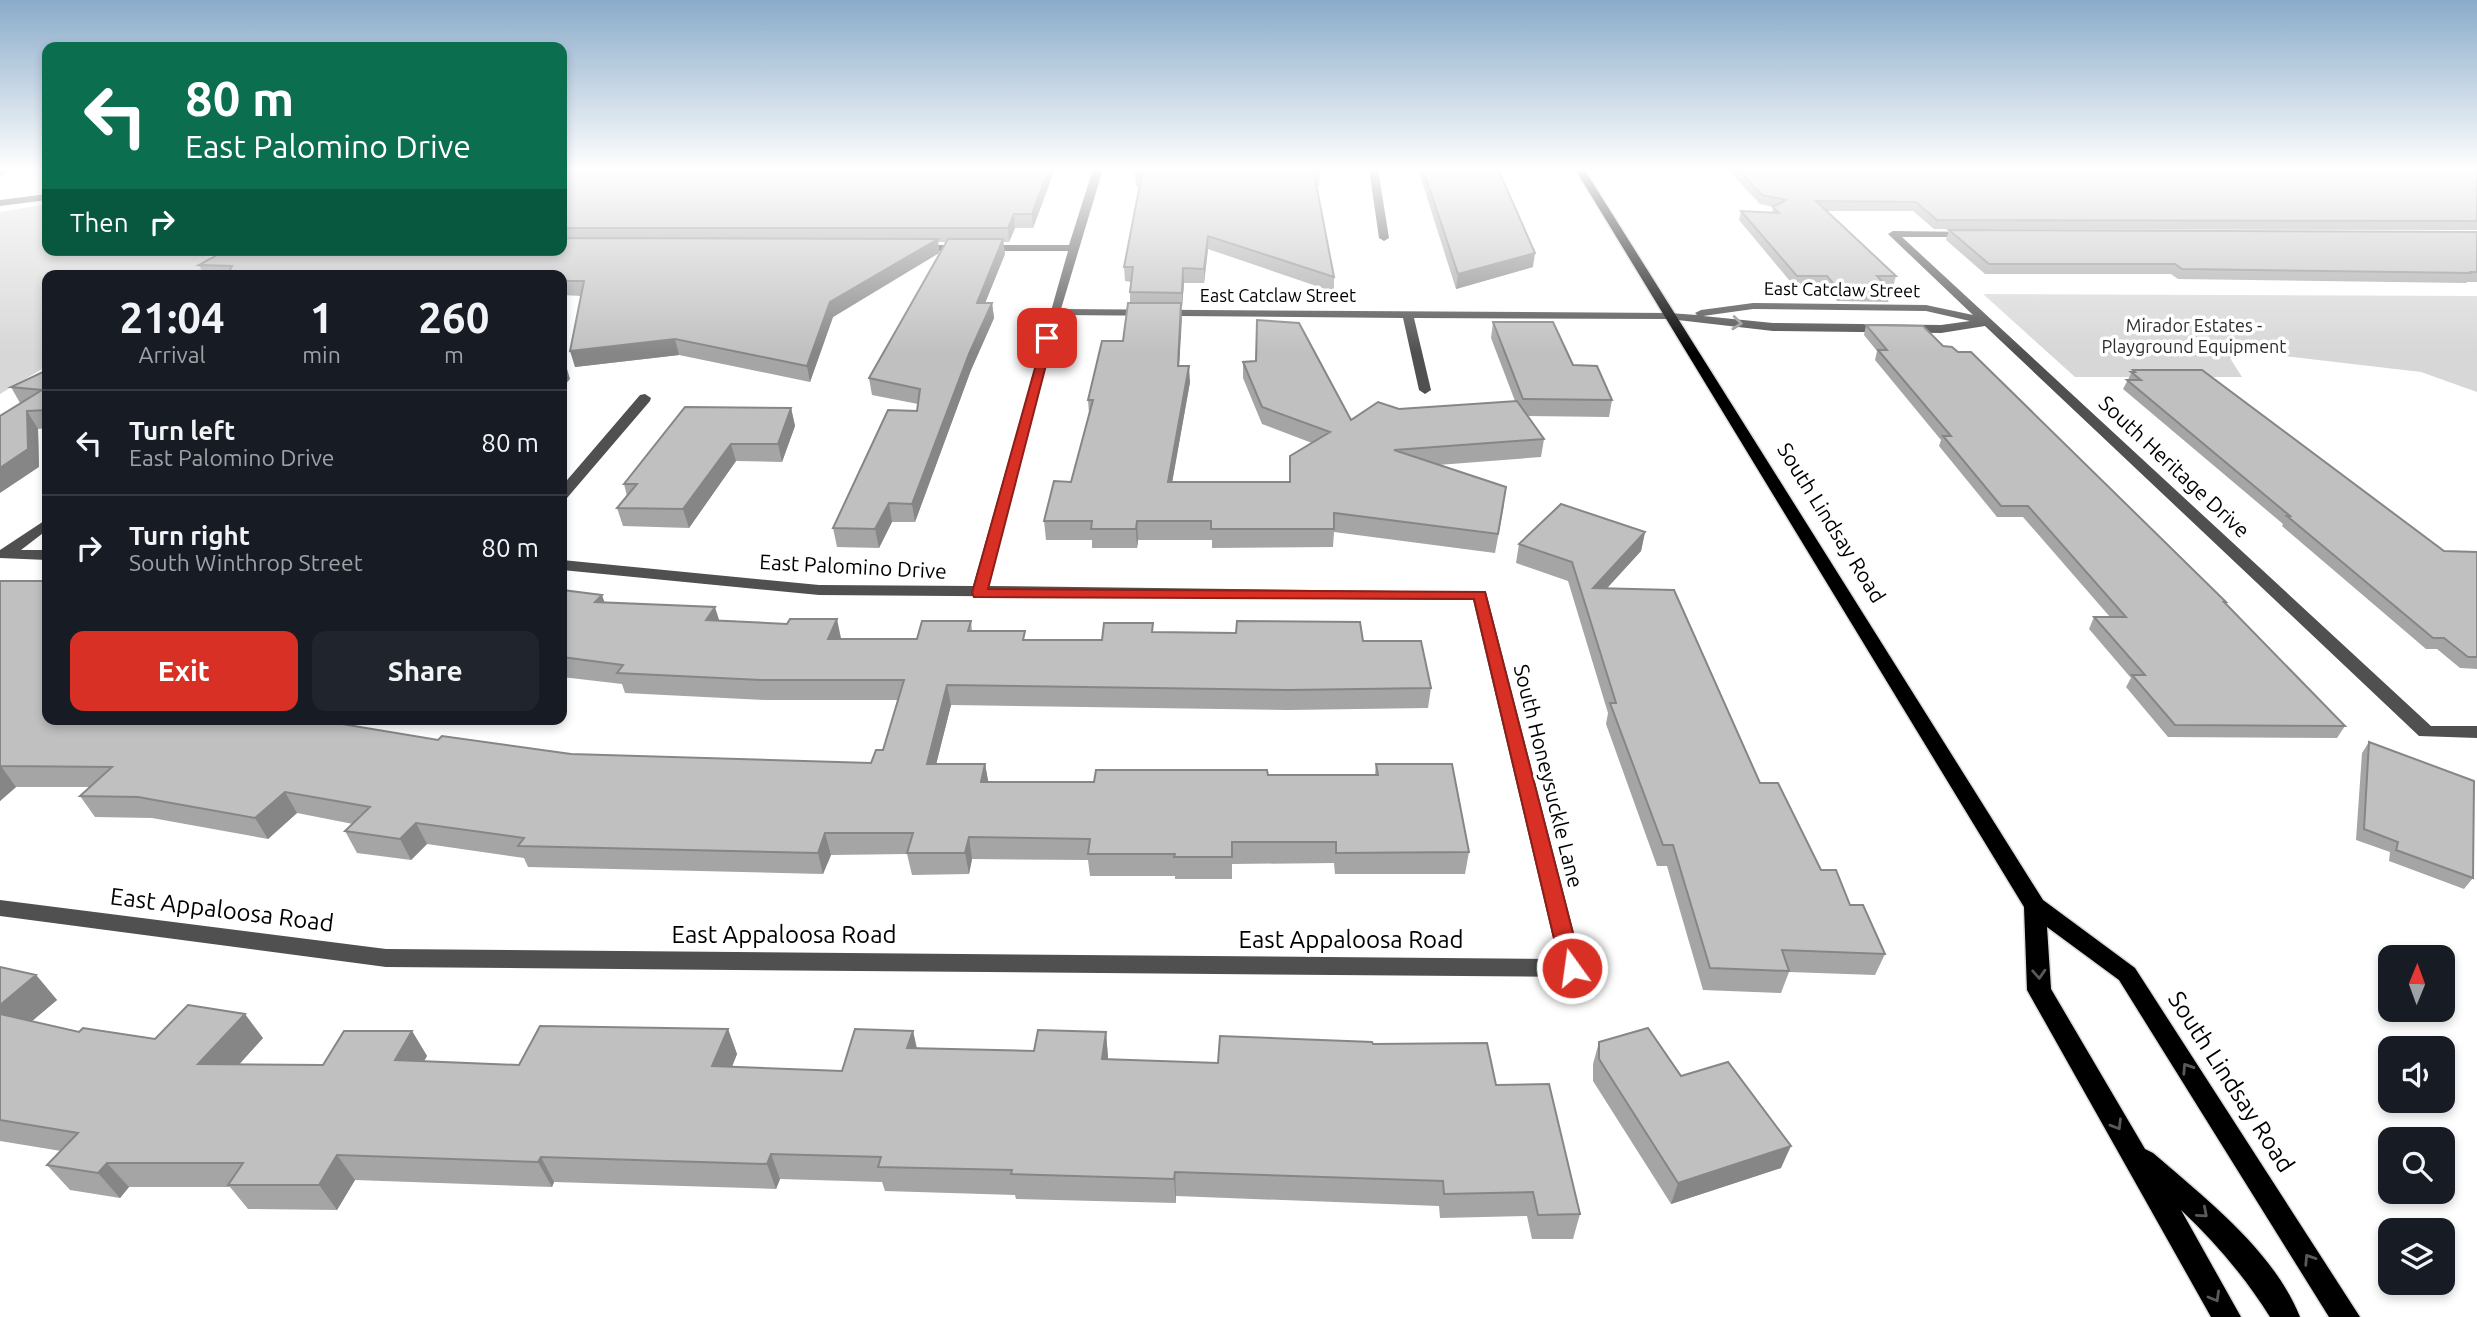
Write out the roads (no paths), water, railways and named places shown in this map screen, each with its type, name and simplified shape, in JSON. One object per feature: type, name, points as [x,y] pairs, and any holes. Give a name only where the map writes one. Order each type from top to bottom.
[{"type":"main road","name":"South Lindsay Road","points":[[1617,230],[2035,906],[2127,974],[2346,1317]]},
{"type":"main road","name":"South Lindsay Road","points":[[2035,906],[2039,990],[2227,1317]]},
{"type":"main road","points":[[2133,1152],[2220,1228],[2266,1285],[2286,1317]]},
{"type":"street","points":[[979,593],[1054,312],[1079,230]]},
{"type":"street","points":[[1383,230],[1384,238]]},
{"type":"street","name":"South Heritage Drive","points":[[1976,234],[1893,234],[2426,732],[2477,732]]},
{"type":"street","points":[[908,248],[1074,248]]},
{"type":"street","name":"East Catclaw Street","points":[[1670,316],[1753,306],[1926,308],[1988,322]]},
{"type":"street","name":"East Catclaw Street","points":[[1054,312],[1670,316],[1773,327],[1941,329],[1988,322]]},
{"type":"street","points":[[1408,315],[1425,390]]},
{"type":"street","points":[[567,489],[645,398]]},
{"type":"street","points":[[3,554],[42,527]]},
{"type":"street","points":[[3,554],[42,555]]},
{"type":"street","name":"East Palomino Drive","points":[[567,565],[819,590],[1480,595]]},
{"type":"street","name":"South Honeysuckle Lane","points":[[1480,595],[1572,968]]},
{"type":"street","name":"East Appaloosa Road","points":[[0,908],[386,958],[1572,968]]},
{"type":"park label","name":"Mirador Estates - Playground Equipment","points":[[2194,336]]}]
